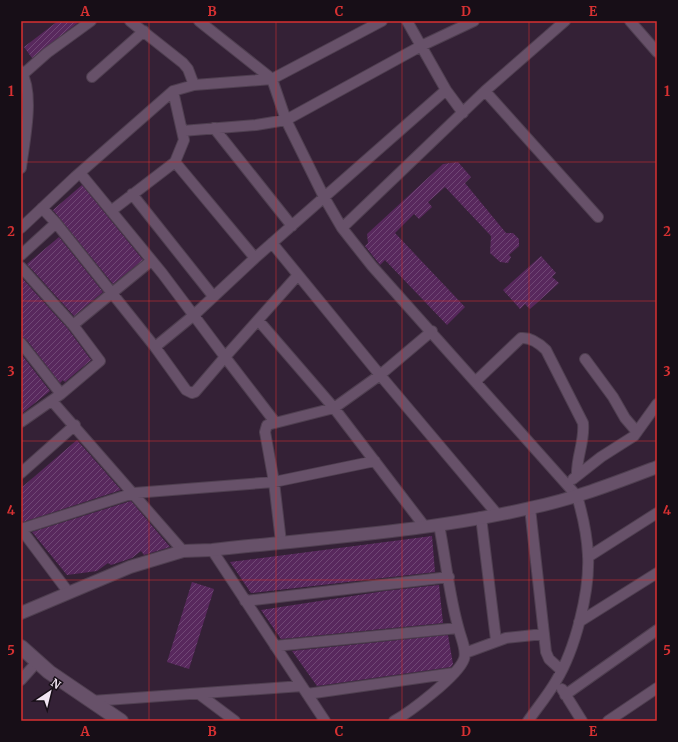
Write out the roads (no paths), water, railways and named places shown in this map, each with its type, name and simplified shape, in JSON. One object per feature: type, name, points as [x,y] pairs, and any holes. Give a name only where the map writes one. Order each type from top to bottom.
[{"type":"main road","points":[[21,647],[37,662],[121,721]]},
{"type":"street","points":[[21,168],[29,107],[22,74],[90,21]]},
{"type":"street","points":[[130,21],[183,63],[188,69],[194,85]]},
{"type":"street","points":[[199,21],[272,79],[286,120],[324,197],[342,228],[372,266],[432,331],[577,496],[585,525],[588,557],[585,588],[579,622],[557,681],[528,721]]},
{"type":"street","points":[[21,228],[80,173],[173,91],[194,85],[272,79],[382,21]]},
{"type":"street","points":[[407,21],[446,90],[463,113]]},
{"type":"street","points":[[182,131],[286,120],[421,46],[474,21]]},
{"type":"street","points":[[342,228],[463,113],[485,90],[565,21]]},
{"type":"street","points":[[630,21],[657,52]]},
{"type":"street","points":[[92,77],[144,31]]},
{"type":"street","points":[[155,347],[194,315],[255,258],[446,90]]},
{"type":"street","points":[[485,90],[598,217]]},
{"type":"street","points":[[111,211],[175,162],[184,140],[173,91]]},
{"type":"street","points":[[214,128],[292,226]]},
{"type":"street","points":[[175,162],[255,258]]},
{"type":"street","points":[[80,173],[194,315],[275,422]]},
{"type":"street","points":[[132,194],[213,296]]},
{"type":"street","points":[[42,208],[56,223],[155,347],[186,390],[192,393],[198,390],[298,275]]},
{"type":"street","points":[[21,255],[56,223]]},
{"type":"street","points":[[272,243],[380,375],[497,514]]},
{"type":"street","points":[[73,325],[151,261]]},
{"type":"street","points":[[21,268],[73,325],[100,361],[62,394],[21,422]]},
{"type":"street","points":[[258,320],[334,408],[425,527]]},
{"type":"street","points":[[280,542],[274,482],[265,432],[267,425],[334,408],[380,375],[432,331]]},
{"type":"street","points":[[476,381],[521,338],[526,338],[541,345],[546,350],[583,423],[584,433],[576,460],[577,476]]},
{"type":"street","points":[[21,343],[62,394]]},
{"type":"street","points":[[585,359],[613,397],[624,418],[637,432]]},
{"type":"street","points":[[52,401],[75,425],[183,551]]},
{"type":"street","points":[[567,483],[601,457],[627,442],[637,432],[657,404]]},
{"type":"street","points":[[21,473],[75,425]]},
{"type":"street","points":[[69,593],[21,529],[134,493],[274,482],[375,461]]},
{"type":"street","points":[[21,613],[130,567],[183,551],[212,550],[439,525],[530,508],[577,496],[657,467]]},
{"type":"street","points":[[530,508],[546,652],[549,659],[561,670]]},
{"type":"street","points":[[588,557],[657,513]]},
{"type":"street","points":[[481,517],[496,640]]},
{"type":"street","points":[[394,721],[424,700],[454,673],[464,660],[465,653],[458,628],[439,525]]},
{"type":"street","points":[[212,550],[324,721]]},
{"type":"street","points":[[579,622],[657,574]]},
{"type":"street","points":[[245,601],[449,577]]},
{"type":"street","points":[[274,646],[458,628]]},
{"type":"street","points":[[565,694],[657,630]]},
{"type":"street","points":[[465,653],[496,640],[544,634]]},
{"type":"street","points":[[21,680],[37,662]]},
{"type":"street","points":[[92,701],[199,694],[304,690],[454,673]]},
{"type":"street","points":[[557,681],[582,721]]},
{"type":"street","points":[[608,721],[657,688]]},
{"type":"street","points":[[199,694],[235,721]]}]
